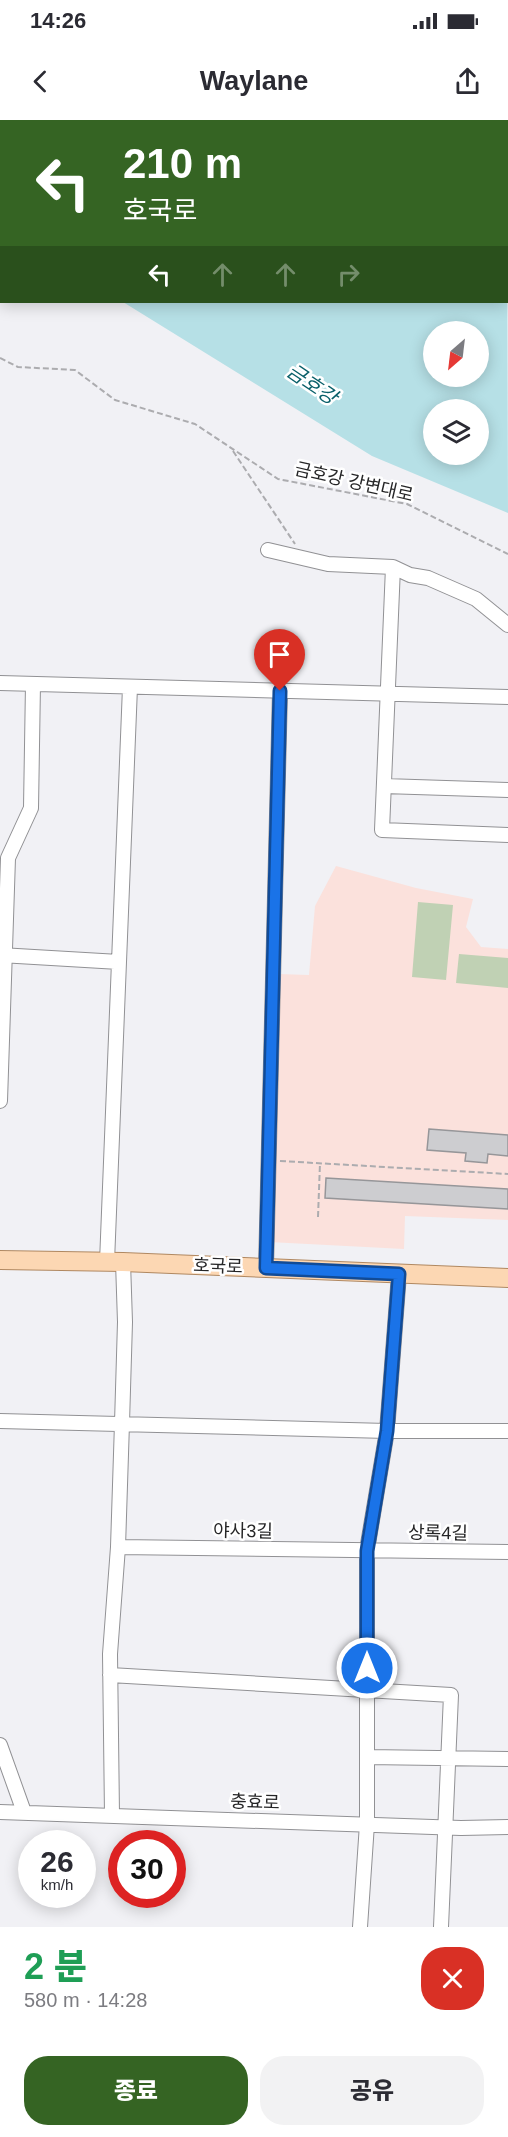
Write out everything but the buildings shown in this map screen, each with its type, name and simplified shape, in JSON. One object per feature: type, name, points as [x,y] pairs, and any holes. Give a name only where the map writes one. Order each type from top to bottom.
[{"type":"main road","name":"호국로","points":[[0,1260],[115,1262],[508,1278]]},
{"type":"street","points":[[268,550],[328,564],[393,567],[411,575],[428,578],[476,599],[508,625]]},
{"type":"street","points":[[393,567],[382,830],[508,835]]},
{"type":"street","points":[[0,683],[508,698]]},
{"type":"street","points":[[0,1099],[2,955],[8,858],[31,808],[33,684]]},
{"type":"street","points":[[112,1815],[110,1675],[118,1547],[125,1322],[115,1262],[119,962],[130,687]]},
{"type":"street","points":[[266,1268],[280,691]]},
{"type":"street","points":[[384,786],[508,790]]},
{"type":"street","points":[[2,955],[119,962]]},
{"type":"street","points":[[360,1927],[367,1824],[367,1551],[387,1431],[399,1274]]},
{"type":"street","points":[[0,1421],[387,1431],[508,1431]]},
{"type":"street","name":"야사3길","points":[[118,1547],[367,1551]]},
{"type":"street","name":"상록4길","points":[[367,1551],[508,1552]]},
{"type":"street","points":[[110,1675],[451,1695],[441,1927]]},
{"type":"street","points":[[0,1745],[24,1812]]},
{"type":"street","points":[[367,1757],[508,1759]]},
{"type":"street","name":"충효로","points":[[0,1812],[446,1827],[508,1827]]},
{"type":"path","name":"금호강 강변대로","points":[[0,358],[18,367],[75,370],[115,400],[195,424],[279,479],[407,504],[508,554]]},
{"type":"path","points":[[231,448],[305,558]]},
{"type":"path","points":[[268,1160],[508,1174]]},
{"type":"path","points":[[318,1217],[320,1163]]},
{"type":"shaded area","points":[[336,866],[416,888],[473,899],[466,927],[481,947],[508,949],[508,1220],[405,1216],[404,1249],[269,1242],[278,974],[309,975],[315,906]]},
{"type":"green space","points":[[418,902],[453,905],[446,980],[412,977]]},
{"type":"green space","points":[[459,954],[508,958],[508,988],[456,983]]},
{"type":"water","name":"금호강","points":[[125,303],[507,303],[508,513],[372,456]]},
{"type":"route","points":[[280,691],[266,1268],[399,1274],[387,1431],[367,1551],[367,1668]]}]
